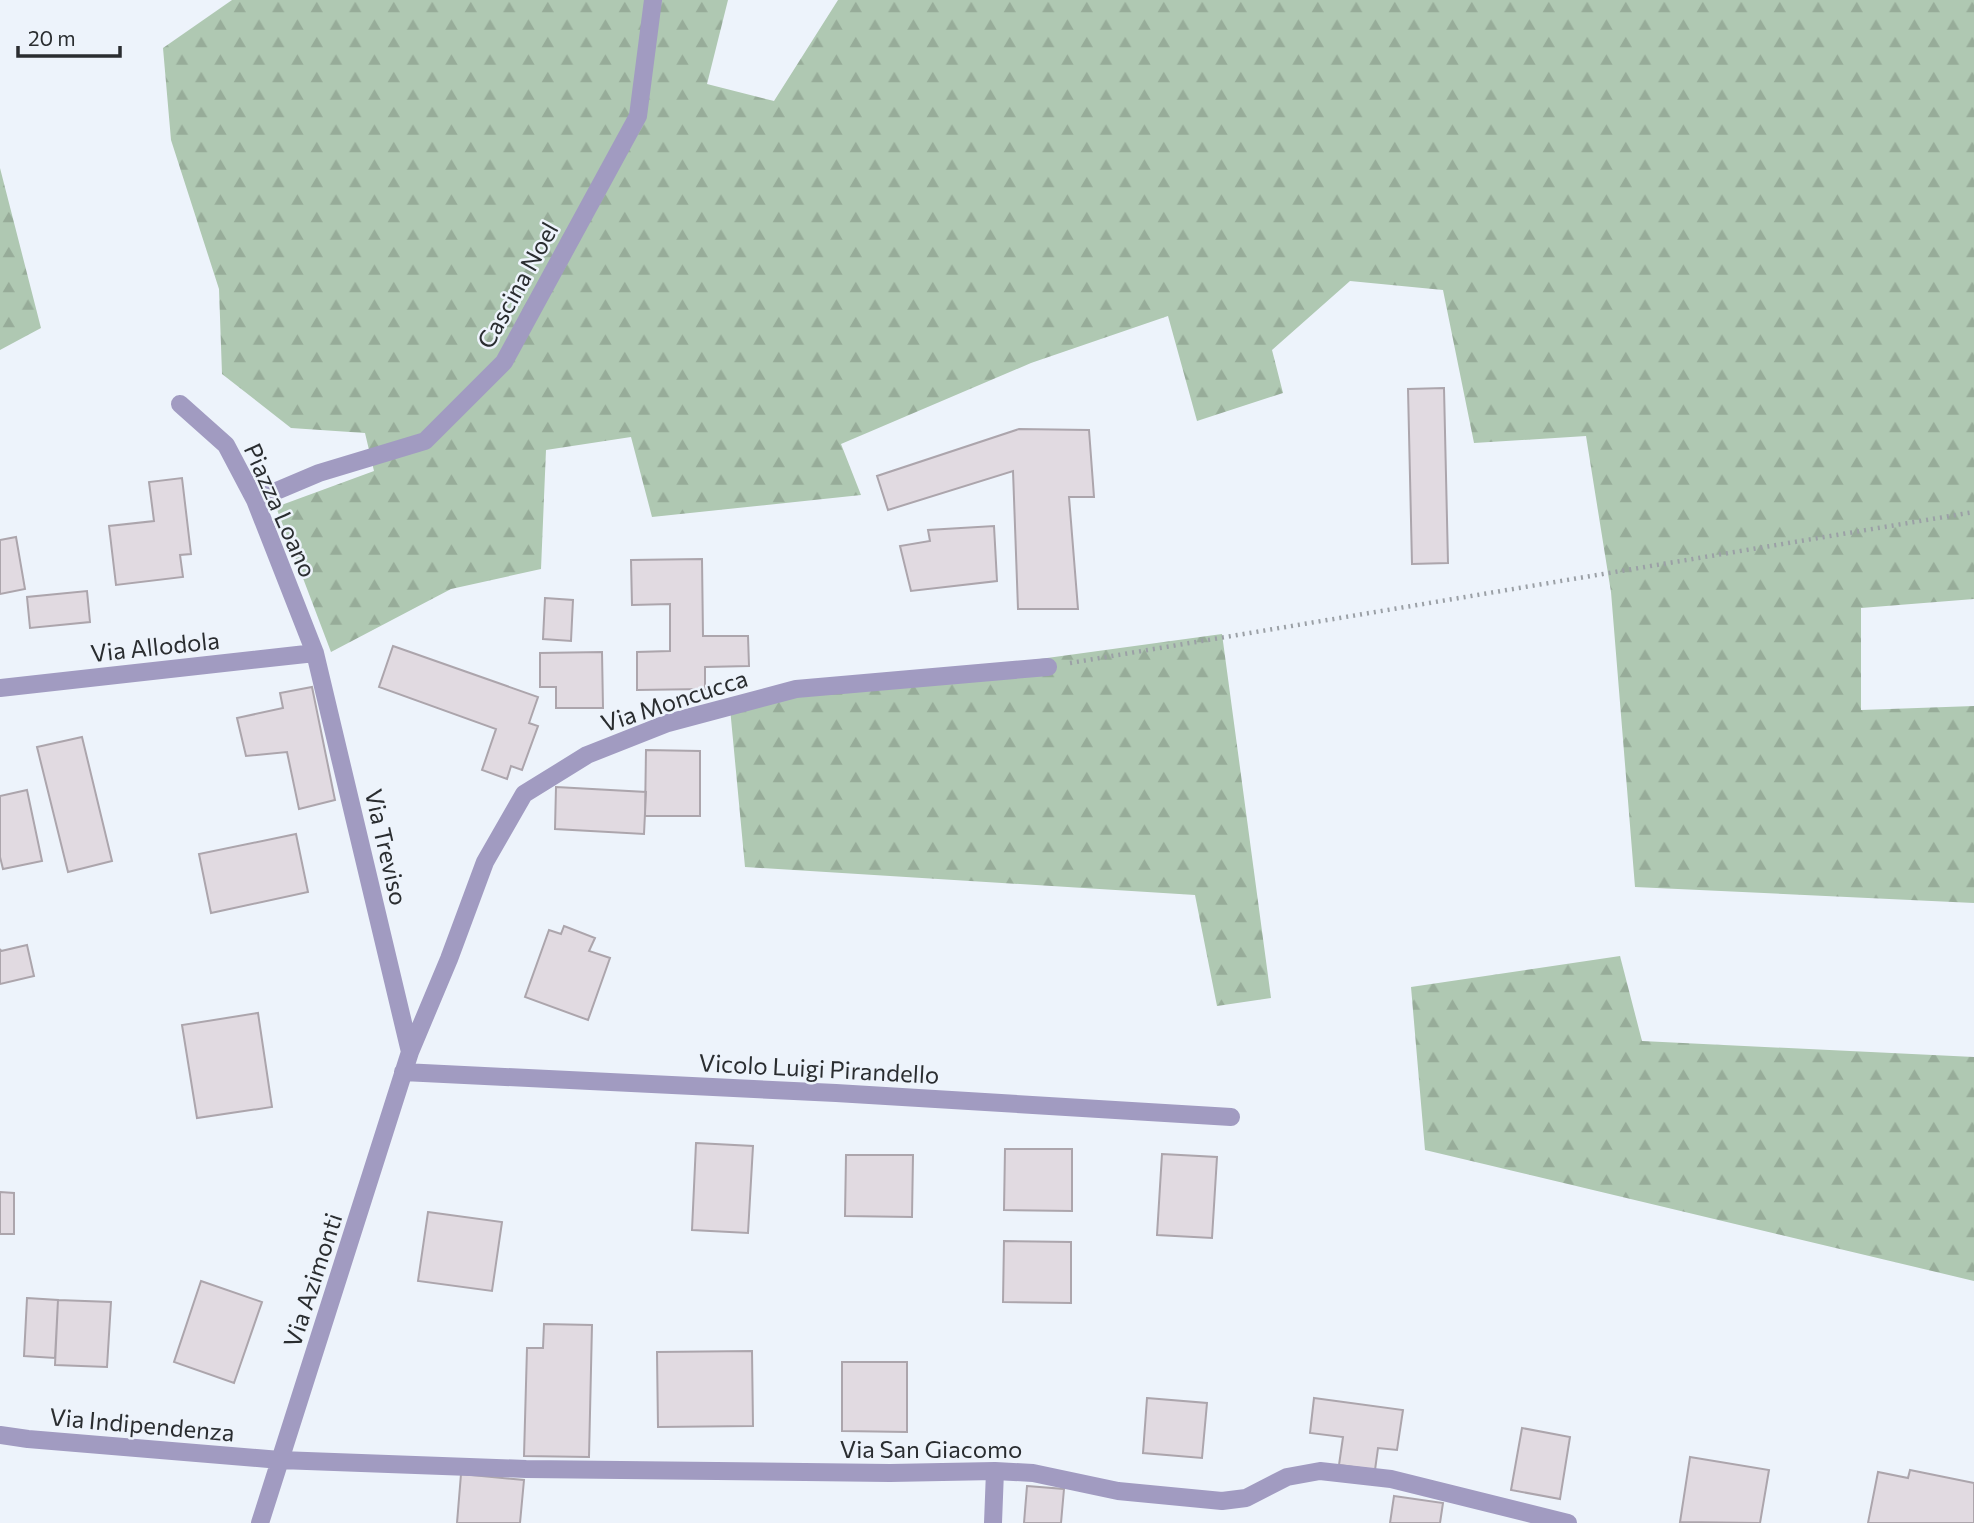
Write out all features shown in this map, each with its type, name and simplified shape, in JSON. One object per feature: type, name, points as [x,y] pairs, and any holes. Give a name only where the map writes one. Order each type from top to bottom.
[{"type":"street","name":"Cascina Noel","points":[[255,500],[319,473],[425,442],[505,362],[638,116],[653,0]]},
{"type":"street","name":"Piazza Loano","points":[[180,404],[226,445],[255,500],[315,653]]},
{"type":"street","name":"Via Allodola","points":[[0,688],[315,653]]},
{"type":"street","name":"Via Treviso","points":[[315,653],[410,1052]]},
{"type":"street","name":"Via Moncucca","points":[[410,1052],[449,959],[485,862],[524,794],[587,755],[667,723],[796,689],[1048,667]]},
{"type":"street","name":"Via Azimonti","points":[[260,1523],[410,1052]]},
{"type":"street","name":"Vicolo Luigi Pirandello","points":[[404,1072],[836,1093],[1231,1117]]},
{"type":"street","name":"Via Indipendenza","points":[[0,1435],[280,1460]]},
{"type":"street","name":"Via San Giacomo","points":[[280,1460],[526,1469],[890,1473],[995,1471],[1033,1473],[1118,1491],[1222,1501],[1246,1498],[1287,1477],[1320,1471],[1391,1479],[1568,1523]]},
{"type":"street","points":[[993,1523],[995,1471]]},
{"type":"path","points":[[1048,667],[1974,512]]},
{"type":"green space","points":[[232,0],[728,0],[707,84],[774,101],[838,0],[1974,0],[1974,599],[1861,608],[1861,710],[1974,706],[1974,903],[1635,887],[1611,592],[1586,436],[1474,443],[1443,290],[1350,281],[1272,350],[1283,393],[1197,421],[1168,316],[1031,363],[841,444],[861,495],[652,517],[631,437],[546,450],[541,569],[451,589],[331,652],[276,507],[374,471],[365,433],[291,428],[222,374],[219,289],[171,140],[163,48]]},
{"type":"green space","points":[[0,168],[41,328],[0,350]]},
{"type":"green space","points":[[1222,634],[1271,998],[1217,1006],[1195,895],[745,867],[730,708],[873,682]]},
{"type":"green space","points":[[1620,956],[1642,1041],[1974,1057],[1974,1281],[1425,1150],[1411,987]]},
{"type":"building","points":[[1444,388],[1448,563],[1412,564],[1408,389]]},
{"type":"building","points":[[1019,429],[1089,430],[1094,497],[1069,497],[1078,609],[1018,609],[1013,471],[888,510],[877,476]]},
{"type":"building","points":[[182,478],[191,554],[180,555],[183,577],[116,585],[109,526],[154,521],[149,482]]},
{"type":"building","points":[[994,526],[997,581],[911,591],[900,546],[930,541],[928,530]]},
{"type":"building","points":[[16,537],[25,589],[0,594],[0,540]]},
{"type":"building","points":[[702,559],[703,636],[748,636],[749,666],[705,667],[705,689],[637,690],[637,652],[670,651],[670,604],[632,605],[631,560]]},
{"type":"building","points":[[87,591],[90,622],[30,628],[27,597]]},
{"type":"building","points":[[545,598],[573,600],[571,641],[543,639]]},
{"type":"building","points":[[393,646],[538,697],[529,723],[538,726],[522,770],[511,766],[507,779],[482,770],[496,729],[379,687]]},
{"type":"building","points":[[602,652],[603,708],[556,708],[556,687],[540,687],[540,653]]},
{"type":"building","points":[[312,687],[335,800],[299,809],[287,752],[246,756],[237,718],[283,708],[280,693]]},
{"type":"building","points":[[82,737],[112,861],[68,872],[37,747]]},
{"type":"building","points":[[646,750],[700,751],[700,816],[645,816]]},
{"type":"building","points":[[556,787],[646,792],[644,834],[555,829]]},
{"type":"building","points":[[27,790],[42,861],[3,869],[0,857],[0,796]]},
{"type":"building","points":[[296,834],[308,892],[211,913],[199,854]]},
{"type":"building","points":[[564,926],[595,938],[589,951],[610,958],[588,1020],[525,997],[549,930],[561,934]]},
{"type":"building","points":[[27,945],[34,976],[0,984],[0,949],[1,951]]},
{"type":"building","points":[[258,1013],[272,1107],[197,1118],[182,1025]]},
{"type":"building","points":[[696,1143],[753,1146],[748,1233],[692,1230]]},
{"type":"building","points":[[1005,1149],[1072,1149],[1072,1211],[1004,1210]]},
{"type":"building","points":[[1162,1154],[1217,1157],[1212,1238],[1157,1235]]},
{"type":"building","points":[[846,1155],[913,1155],[912,1217],[845,1216]]},
{"type":"building","points":[[0,1192],[14,1193],[14,1234],[0,1234]]},
{"type":"building","points":[[428,1212],[502,1222],[492,1291],[418,1281]]},
{"type":"building","points":[[1004,1241],[1071,1242],[1071,1303],[1003,1302]]},
{"type":"building","points":[[201,1281],[262,1302],[234,1383],[174,1362]]},
{"type":"building","points":[[27,1298],[58,1300],[55,1358],[24,1356]]},
{"type":"building","points":[[58,1300],[111,1302],[107,1367],[55,1365]]},
{"type":"building","points":[[544,1324],[592,1325],[589,1457],[524,1456],[527,1348],[543,1348]]},
{"type":"building","points":[[752,1351],[753,1426],[658,1427],[657,1352]]},
{"type":"building","points":[[842,1362],[907,1362],[907,1432],[842,1431]]},
{"type":"building","points":[[1147,1398],[1207,1403],[1202,1458],[1143,1453]]},
{"type":"building","points":[[1314,1398],[1403,1410],[1397,1450],[1378,1448],[1375,1470],[1339,1465],[1343,1437],[1310,1433]]},
{"type":"building","points":[[1522,1428],[1570,1437],[1560,1499],[1511,1490]]},
{"type":"building","points":[[1690,1457],[1769,1470],[1760,1523],[1680,1522]]},
{"type":"building","points":[[1910,1470],[1974,1483],[1974,1523],[1868,1523],[1878,1472],[1908,1478]]},
{"type":"building","points":[[461,1474],[524,1480],[520,1523],[457,1523]]},
{"type":"building","points":[[1027,1486],[1064,1489],[1061,1523],[1024,1523]]},
{"type":"building","points":[[1394,1496],[1443,1503],[1440,1523],[1390,1523]]}]
